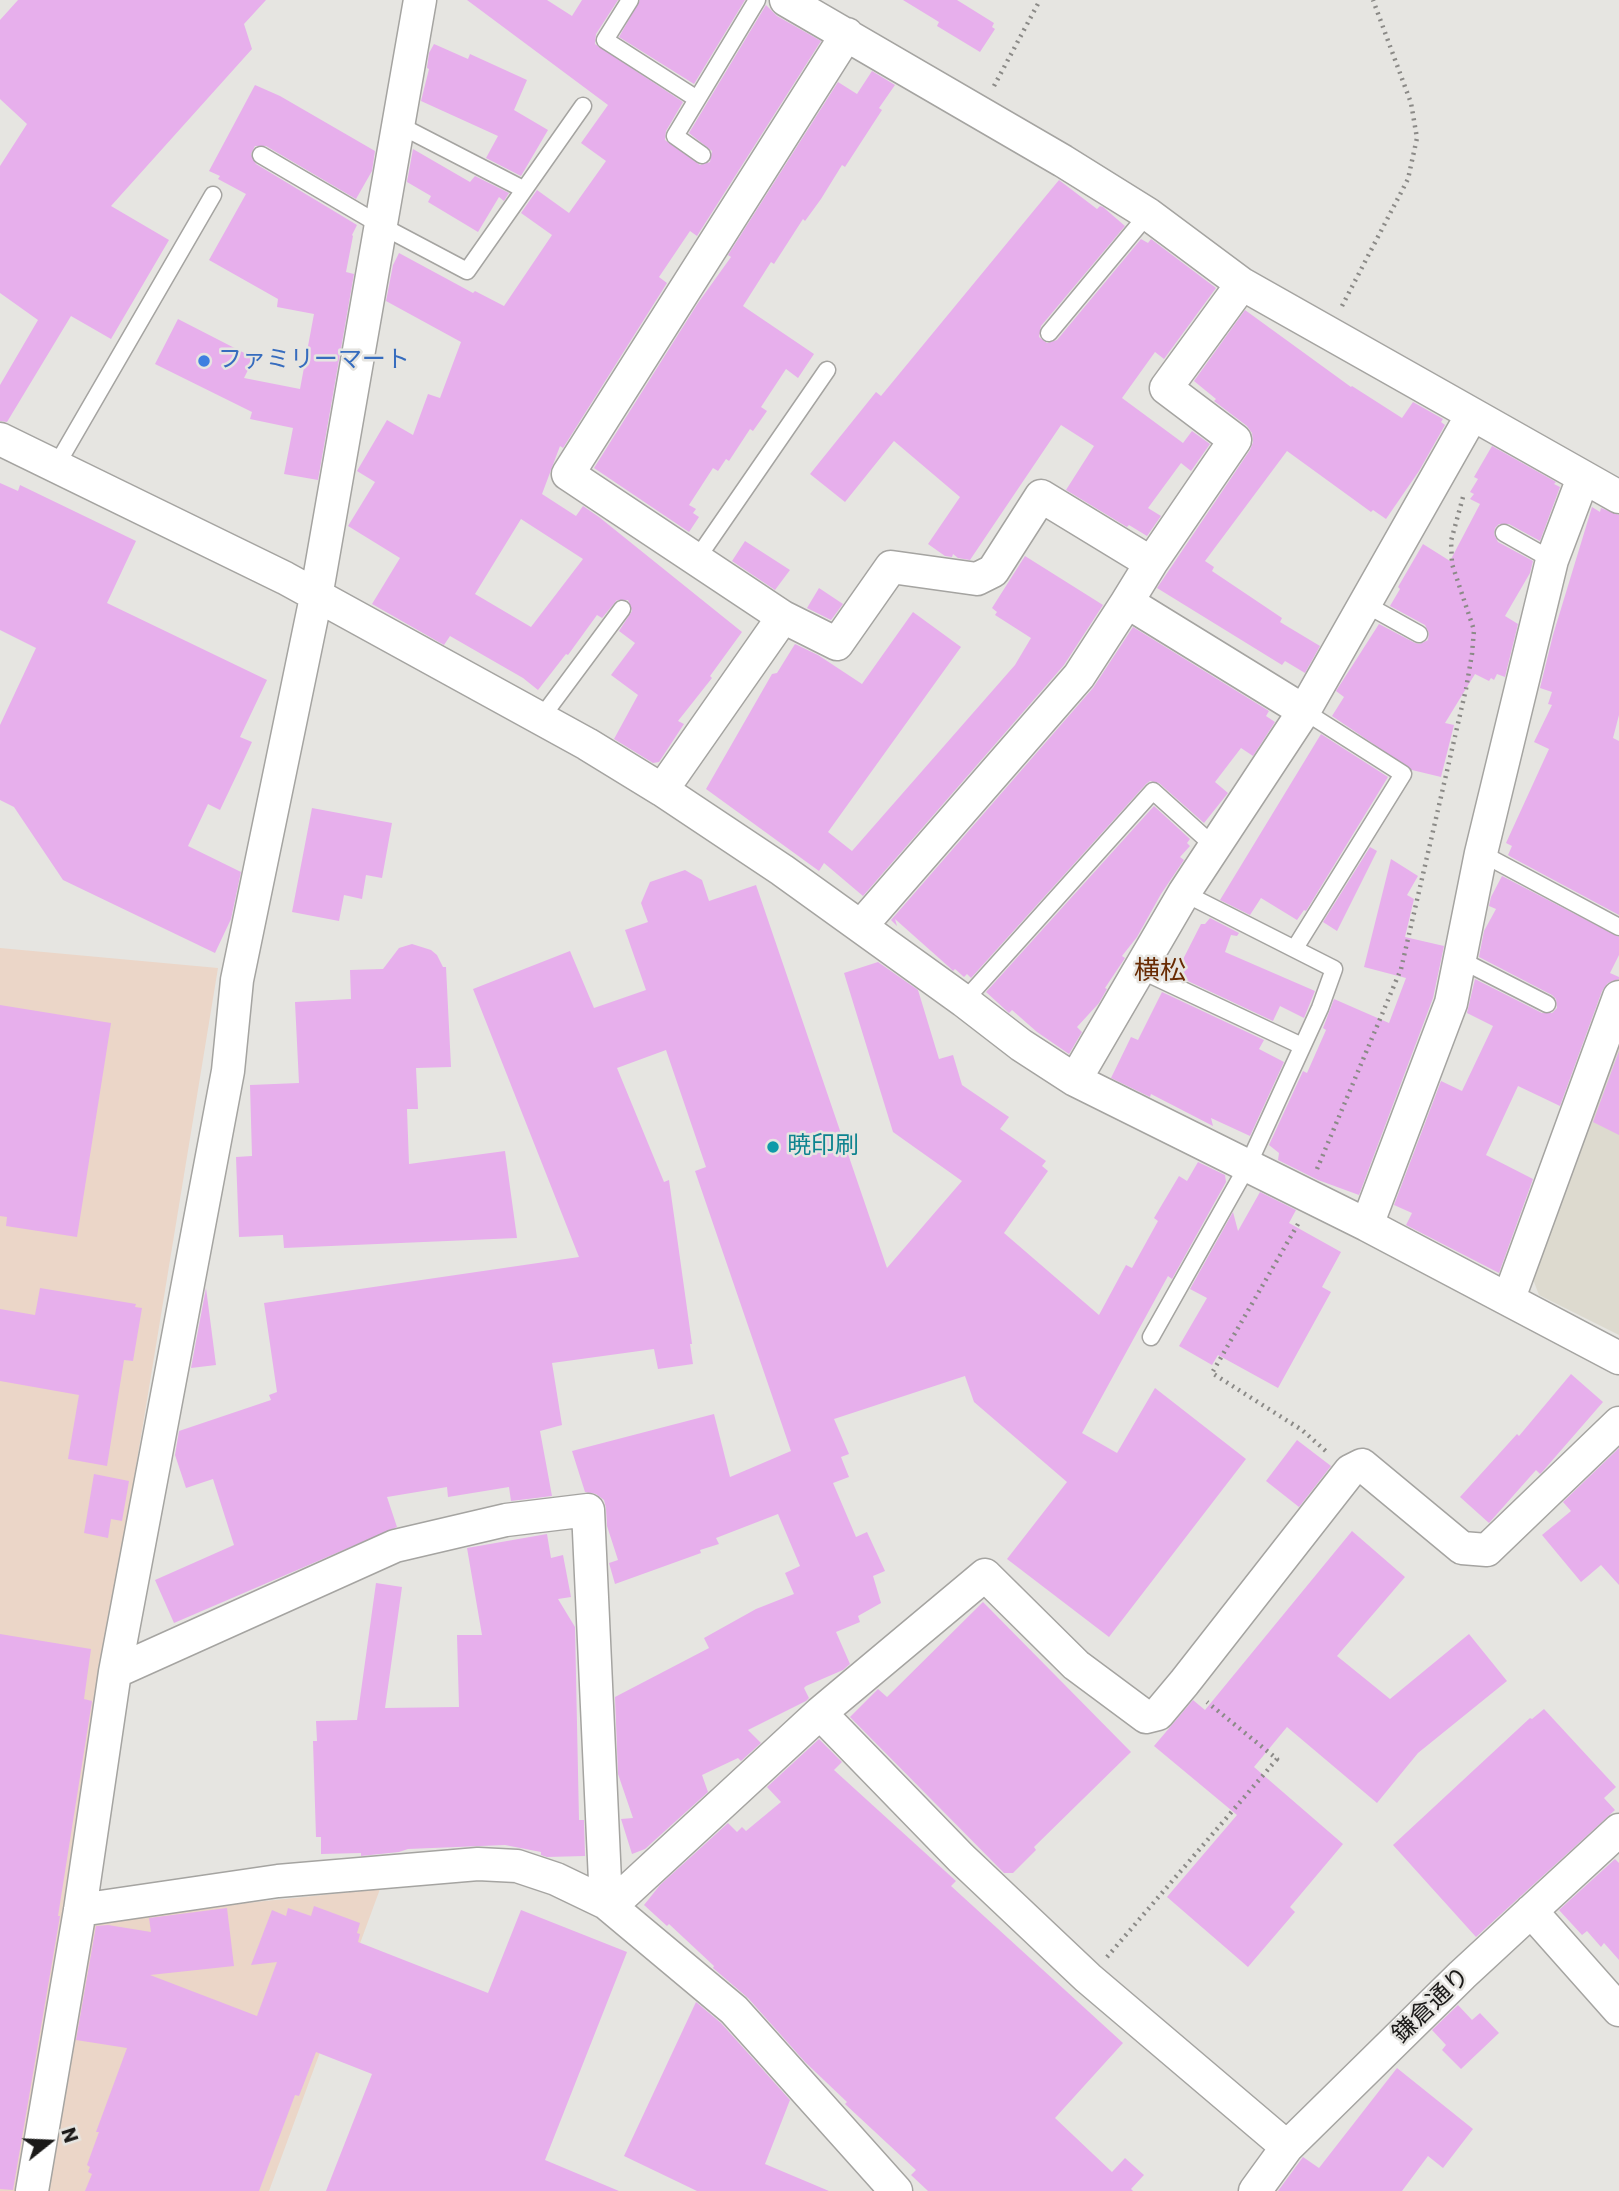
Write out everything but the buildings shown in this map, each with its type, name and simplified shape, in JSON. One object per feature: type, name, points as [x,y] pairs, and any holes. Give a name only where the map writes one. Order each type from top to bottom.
[{"type":"street","points":[[32,2191],[80,1909],[115,1672],[228,1071],[237,980],[316,597],[420,0]]},
{"type":"street","points":[[786,0],[980,112],[1148,214],[1242,284],[1619,497]]},
{"type":"street","points":[[847,34],[569,474],[783,617],[837,644],[891,567],[977,579],[993,571],[1041,496],[1151,563]]},
{"type":"street","points":[[861,926],[1079,676],[1151,563],[1235,440],[1166,388],[1242,284]]},
{"type":"street","points":[[1075,1080],[1184,893],[1304,711],[1472,415]]},
{"type":"street","points":[[0,439],[285,578],[541,718],[662,790],[861,926],[1021,1045],[1075,1080],[1367,1225],[1619,1358]]},
{"type":"street","points":[[1367,1225],[1451,1003],[1482,853],[1552,560],[1583,478]]},
{"type":"street","points":[[1127,602],[1304,711]]},
{"type":"street","points":[[662,790],[783,617]]},
{"type":"street","points":[[1509,1298],[1619,997]]},
{"type":"street","points":[[608,1905],[820,1713],[985,1575],[1076,1665],[1146,1717],[1158,1714],[1184,1683],[1350,1471],[1362,1465],[1462,1548],[1487,1550],[1619,1423]]},
{"type":"street","points":[[115,1672],[396,1546],[506,1520],[588,1510],[608,1905]]},
{"type":"street","points":[[820,1713],[961,1858],[1088,1978],[1287,2147]]},
{"type":"street","name":"鎌倉通り","points":[[1255,2191],[1287,2147],[1462,1975],[1619,1830]]},
{"type":"street","points":[[80,1909],[278,1881],[478,1864],[517,1866],[556,1879],[608,1905],[734,2010],[896,2191]]},
{"type":"street","points":[[1531,1911],[1619,2010]]},
{"type":"lane","points":[[630,0],[605,40],[697,99]]},
{"type":"lane","points":[[702,155],[674,136],[757,0]]},
{"type":"lane","points":[[261,155],[382,226],[467,271],[583,106]]},
{"type":"lane","points":[[399,125],[523,189]]},
{"type":"lane","points":[[56,466],[213,195]]},
{"type":"lane","points":[[1049,333],[1148,214]]},
{"type":"lane","points":[[696,560],[827,370]]},
{"type":"lane","points":[[1504,533],[1552,560]]},
{"type":"lane","points":[[1365,604],[1419,634]]},
{"type":"lane","points":[[541,718],[621,609]]},
{"type":"lane","points":[[1295,948],[1403,775],[1304,711]]},
{"type":"lane","points":[[964,1001],[1153,791],[1215,847]]},
{"type":"lane","points":[[1482,853],[1619,927]]},
{"type":"lane","points":[[1151,1337],[1248,1166],[1320,1009],[1334,969],[1184,893]]},
{"type":"lane","points":[[1461,960],[1546,1004]]},
{"type":"lane","points":[[1140,970],[1302,1046]]},
{"type":"path","points":[[980,112],[1040,0]]},
{"type":"path","points":[[1329,332],[1408,179],[1417,138],[1411,103],[1373,0]]},
{"type":"path","points":[[1350,1471],[1301,1430],[1212,1373],[1309,1197],[1401,969],[1472,654],[1474,630],[1452,564],[1451,541],[1465,488]]},
{"type":"path","points":[[1088,1978],[1277,1759],[1184,1683]]},
{"type":"shaded area","points":[[0,948],[218,968],[17,2191],[0,2191]]},
{"type":"shaded area","points":[[1619,1033],[1619,1335],[1539,1295],[1531,1274]]},
{"type":"shaded area","points":[[380,1889],[269,2191],[44,2191],[93,1919]]},
{"type":"place","name":"ファミリーマート","points":[[204,361]]},
{"type":"place","name":"暁印刷","points":[[773,1147]]},
{"type":"district","name":"横松","points":[[1160,972]]}]
